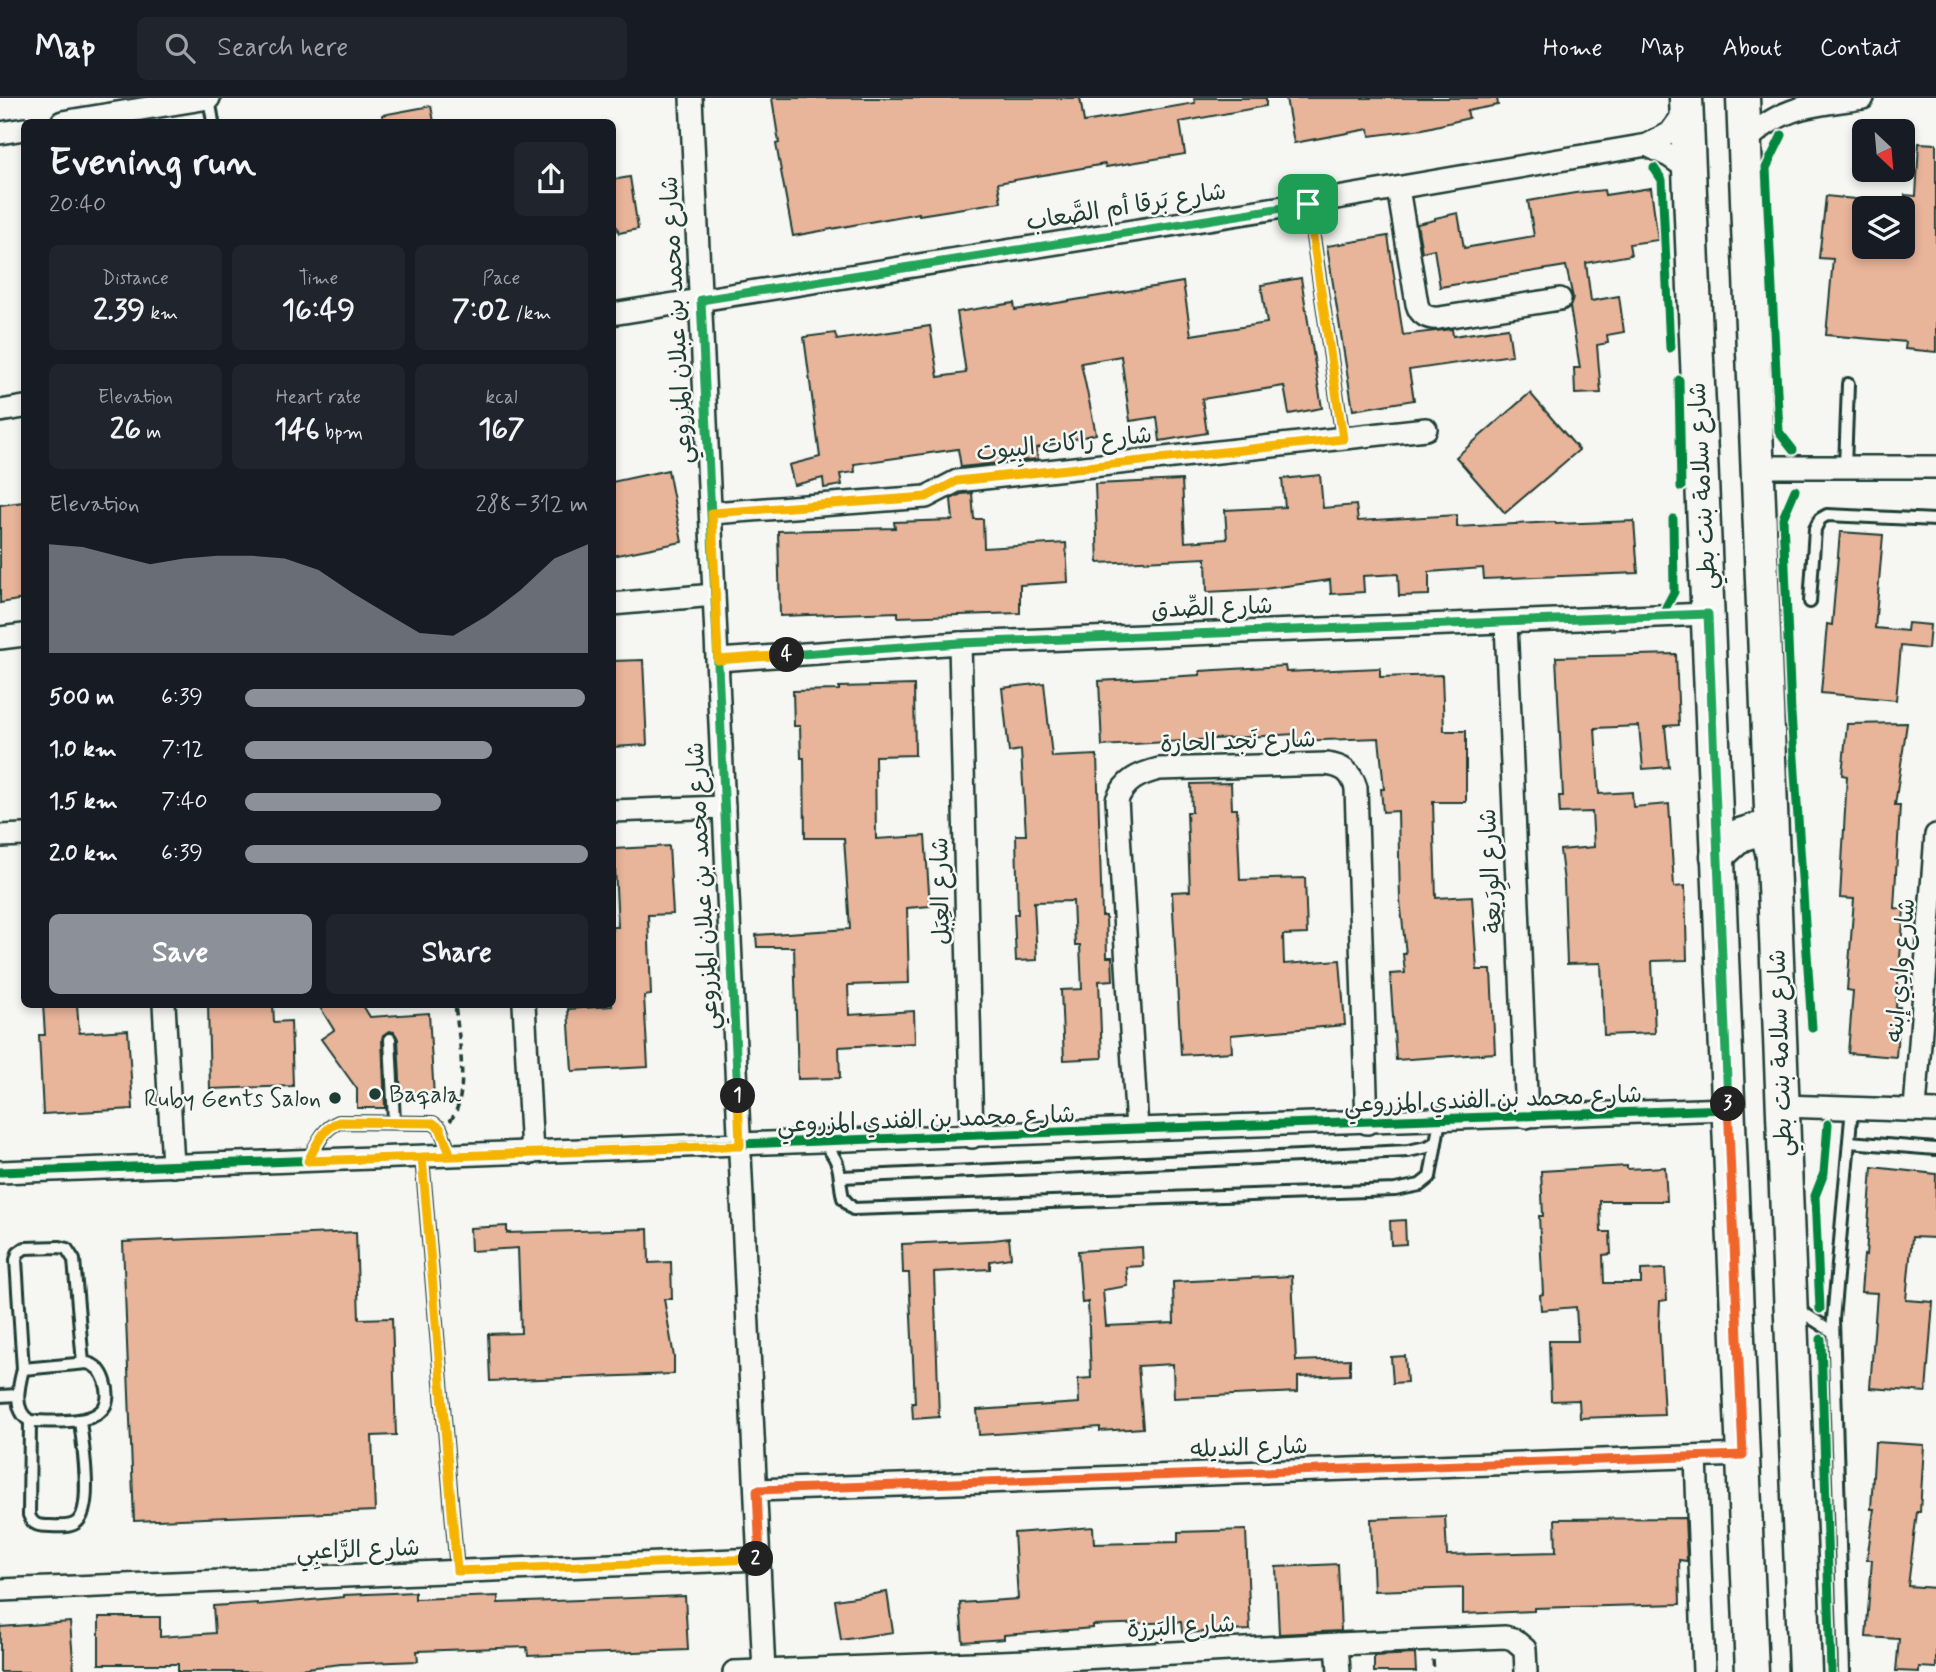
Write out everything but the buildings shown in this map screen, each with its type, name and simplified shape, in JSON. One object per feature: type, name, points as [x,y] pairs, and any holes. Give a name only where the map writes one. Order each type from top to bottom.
[{"type":"main road","name":"شارع سلامة بنت بطي","points":[[1743,98],[1805,1672]]},
{"type":"main road","name":"شارع سلامة بنت بطي","points":[[1686,105],[1752,1672]]},
{"type":"main road","points":[[1717,856],[1740,835],[1756,830],[1768,835],[1773,856]]},
{"type":"street","points":[[80,119],[209,98]]},
{"type":"street","name":"شارع محمد بن عبلان المزروعي","points":[[691,98],[764,1671]]},
{"type":"street","points":[[1774,98],[1789,103],[1811,105]]},
{"type":"street","points":[[1744,144],[1767,122],[1781,114],[1811,105],[1863,98]]},
{"type":"street","name":"شارع بَرقا أم الصَّعاب","points":[[616,313],[1308,204],[1647,145],[1670,132],[1686,105]]},
{"type":"street","points":[[0,133],[21,130]]},
{"type":"street","points":[[1647,145],[1688,169]]},
{"type":"street","points":[[1398,188],[1417,304],[1422,314],[1439,318],[1559,299]]},
{"type":"street","points":[[0,411],[21,408]]},
{"type":"street","name":"شارع راكات البِيوت","points":[[712,513],[926,497],[957,481],[1426,429]]},
{"type":"street","points":[[1757,467],[1936,467]]},
{"type":"street","points":[[616,604],[715,595]]},
{"type":"street","name":"شارع الصِّدق","points":[[718,660],[960,643],[1708,614]]},
{"type":"street","name":"شارع الوِرَيعة","points":[[1506,623],[1527,1117]]},
{"type":"street","points":[[0,638],[21,635]]},
{"type":"street","name":"شارع العِبَل","points":[[960,643],[972,1137]]},
{"type":"street","name":"شارع نَجد الحارة","points":[[1136,1129],[1117,800],[1121,789],[1129,780],[1142,773],[1159,769],[1326,764],[1341,766],[1348,772],[1356,788],[1367,1123]]},
{"type":"street","points":[[616,811],[724,807]]},
{"type":"street","points":[[0,835],[21,835]]},
{"type":"street","name":"شارع وادِي إبنه","points":[[1926,1110],[1936,835]]},
{"type":"street","points":[[164,1008],[173,1166]]},
{"type":"street","points":[[524,1008],[532,1153]]},
{"type":"street","points":[[1782,1106],[1926,1110]]},
{"type":"street","name":"شارع محمد بن الفندي المزروعي","points":[[0,1172],[1136,1129],[1728,1110]]},
{"type":"street","name":"شارع النديله","points":[[757,1490],[1743,1455]]},
{"type":"street","points":[[1696,1457],[1704,1672]]},
{"type":"street","name":"شارع الرَّاعبِي","points":[[0,1590],[760,1559]]},
{"type":"street","name":"شارع البَرزة","points":[[734,1672],[1028,1666],[1337,1644],[1505,1637],[1513,1639],[1525,1649],[1526,1672]]},
{"type":"street","points":[[1337,1644],[1339,1672]]},
{"type":"lane","points":[[209,98],[212,119]]},
{"type":"lane","points":[[1308,204],[1343,439]]},
{"type":"lane","points":[[1845,467],[1848,384]]},
{"type":"lane","points":[[1810,603],[1815,528],[1827,514],[1936,520]]},
{"type":"lane","points":[[390,1039],[394,1122]]},
{"type":"lane","points":[[1844,1672],[1833,1332],[1834,1293],[1852,1107]]},
{"type":"lane","points":[[823,1142],[837,1160],[842,1177],[843,1198],[853,1209],[1395,1190],[1420,1185],[1430,1177],[1440,1120]]},
{"type":"lane","points":[[308,1161],[322,1135],[339,1122],[433,1123],[440,1128],[451,1156]]},
{"type":"lane","points":[[842,1177],[1408,1151],[1436,1142]]},
{"type":"lane","points":[[1849,1142],[1936,1149]]},
{"type":"lane","points":[[422,1157],[457,1571]]},
{"type":"lane","points":[[23,1368],[94,1364],[99,1368],[107,1385],[108,1397],[100,1413],[93,1418],[30,1421],[24,1418],[18,1395],[23,1368],[16,1260],[18,1253],[24,1248],[60,1247],[75,1260],[83,1363]]},
{"type":"lane","points":[[1790,1305],[1833,1332]]},
{"type":"lane","points":[[0,1396],[18,1395]]},
{"type":"lane","points":[[30,1421],[31,1522],[37,1526],[69,1526],[78,1522],[86,1499],[80,1420]]},
{"type":"path","points":[[440,1128],[453,1116],[461,1099],[455,1008]]},
{"type":"cycle path","points":[[1782,135],[1766,168],[1779,432],[1793,450]]},
{"type":"cycle path","points":[[1654,168],[1662,180],[1670,348]]},
{"type":"cycle path","points":[[1679,380],[1681,487]]},
{"type":"cycle path","points":[[1795,490],[1783,518],[1791,713],[1812,1028]]},
{"type":"cycle path","points":[[1666,607],[1674,592],[1673,519]]},
{"type":"cycle path","points":[[0,1172],[1728,1109]]},
{"type":"cycle path","points":[[1820,1309],[1815,1196],[1824,1173],[1828,1124]]},
{"type":"cycle path","points":[[1821,1339],[1831,1672]]},
{"type":"place","name":"Baqala","points":[[375,1094]]},
{"type":"place","name":"Ruby Gents Salon","points":[[335,1098]]},
{"type":"route","points":[[1308,204],[701,300],[740,1146],[451,1156],[308,1161],[322,1135],[330,1126],[339,1122],[433,1123],[440,1128],[451,1156],[422,1157],[457,1571],[760,1559],[757,1490],[1743,1455],[1708,614],[960,643],[718,660],[712,513],[929,497],[957,481],[1343,439],[1308,204]]}]
